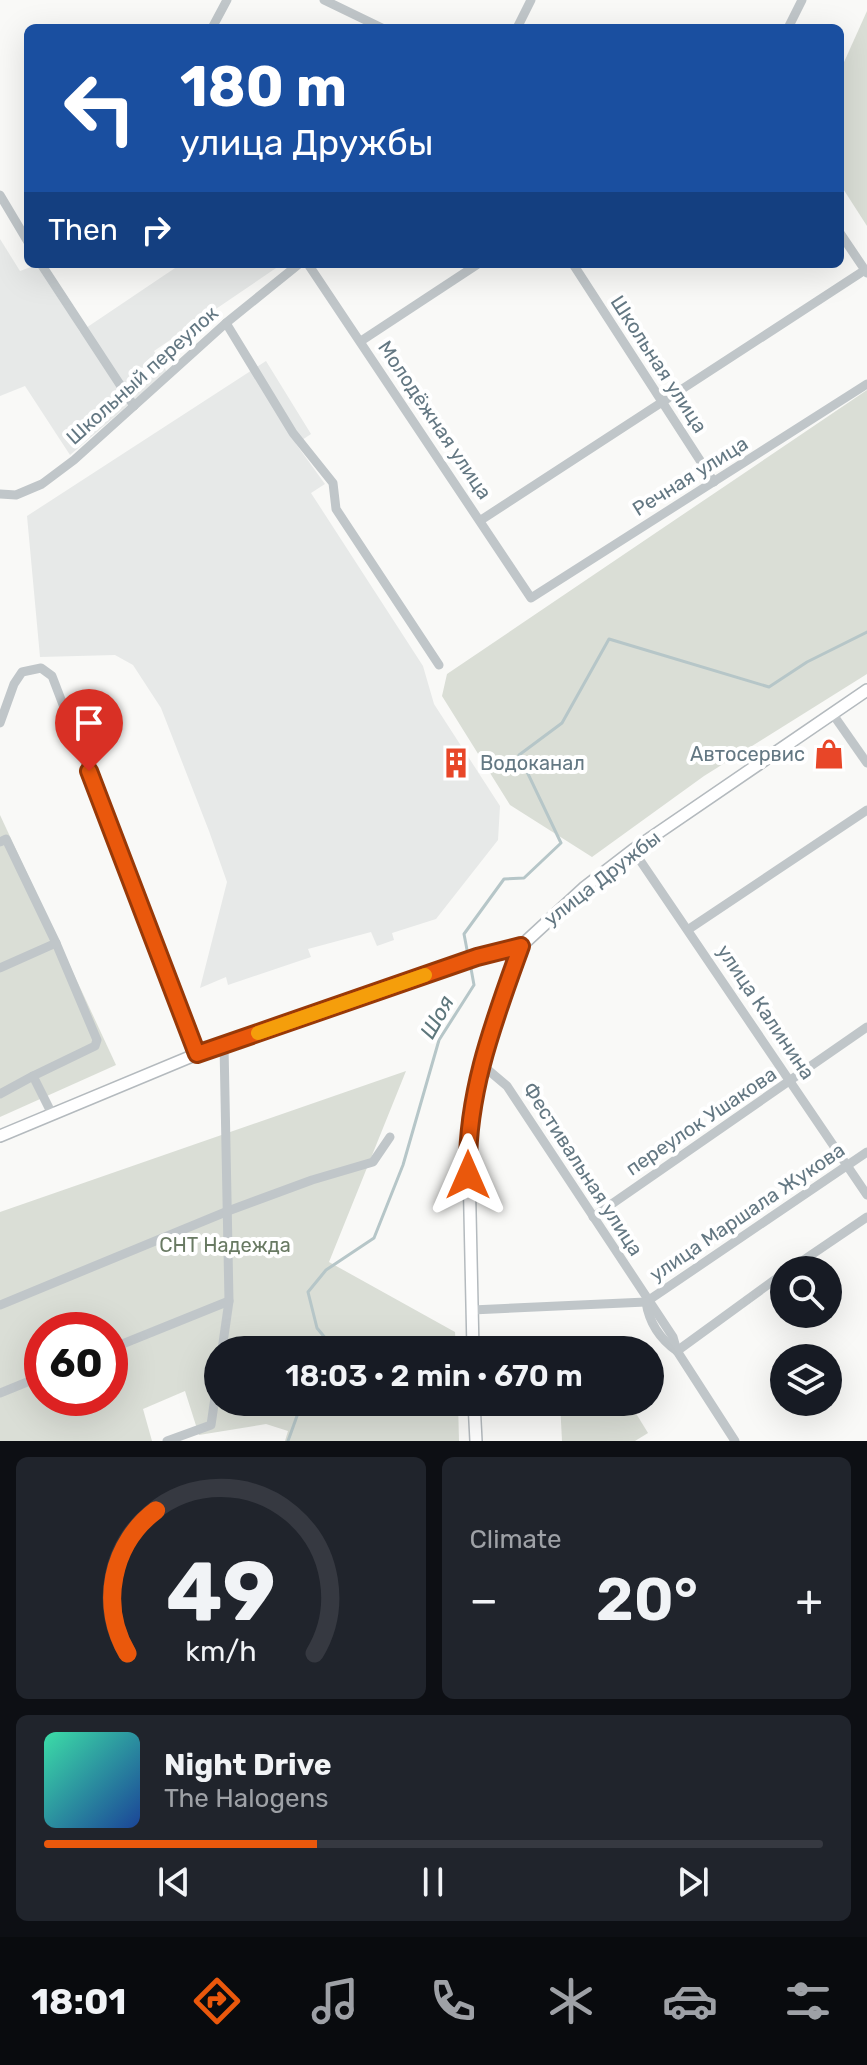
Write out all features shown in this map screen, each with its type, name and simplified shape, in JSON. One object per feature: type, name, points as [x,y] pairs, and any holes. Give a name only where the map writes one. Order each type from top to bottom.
[{"type":"main road","name":"улица Дружбы","points":[[0,1136],[197,1054],[477,957],[521,946],[585,887],[633,850],[867,690]]},
{"type":"main road","points":[[473,1336],[467,1147],[471,1104],[481,1064],[521,946]]},
{"type":"main road","points":[[475,1416],[476,1441]]},
{"type":"street","points":[[214,24],[227,0]]},
{"type":"street","points":[[324,0],[374,24]]},
{"type":"street","points":[[519,24],[531,0]]},
{"type":"street","points":[[790,24],[802,0]]},
{"type":"street","points":[[0,195],[24,235]]},
{"type":"street","points":[[481,520],[866,272],[844,239]]},
{"type":"street","points":[[44,268],[134,406]]},
{"type":"street","name":"Школьный переулок","points":[[0,494],[16,495],[42,484],[226,323],[294,268]]},
{"type":"street","name":"Молодёжная улица","points":[[311,268],[531,598]]},
{"type":"street","points":[[361,341],[472,268]]},
{"type":"street","name":"Школьная улица","points":[[576,268],[714,482]]},
{"type":"street","points":[[226,323],[293,433],[333,483],[336,509],[439,665]]},
{"type":"street","name":"Речная улица","points":[[531,598],[867,384]]},
{"type":"street","points":[[0,723],[14,684],[22,672],[41,668],[55,681],[197,1054]]},
{"type":"street","points":[[832,713],[867,763]]},
{"type":"street","points":[[689,929],[867,810]]},
{"type":"street","points":[[0,842],[6,839],[56,943],[97,1040],[95,1046],[0,1094]]},
{"type":"street","name":"улица Калинина","points":[[633,850],[867,1195]]},
{"type":"street","points":[[0,968],[56,943]]},
{"type":"street","name":"переулок Ушакова","points":[[593,1217],[867,1027]]},
{"type":"street","points":[[224,1045],[229,1301],[224,1336]]},
{"type":"street","name":"Фестивальная улица","points":[[481,1064],[507,1086],[646,1302],[648,1316],[665,1343],[677,1351],[735,1441]]},
{"type":"street","points":[[33,1076],[52,1114]]},
{"type":"street","points":[[0,1305],[228,1211],[312,1180],[373,1162],[390,1137]]},
{"type":"street","name":"улица Маршала Жукова","points":[[646,1302],[867,1152]]},
{"type":"street","points":[[810,1256],[867,1217]]},
{"type":"street","points":[[677,1351],[770,1283]]},
{"type":"street","points":[[128,1342],[229,1301]]},
{"type":"street","points":[[472,1310],[646,1302]]},
{"type":"street","points":[[0,1393],[24,1383]]},
{"type":"street","points":[[167,1441],[211,1425],[212,1416]]},
{"type":"shaded area","points":[[0,239],[20,271],[41,268],[80,332],[175,268],[276,268],[154,351],[167,372],[70,455],[25,386],[0,396]]},
{"type":"shaded area","name":"Водоканал","points":[[266,361],[311,434],[296,444],[325,484],[311,493],[423,666],[434,704],[500,806],[498,840],[436,919],[392,933],[394,940],[377,946],[371,932],[308,949],[311,957],[228,985],[226,977],[200,988],[227,882],[209,831],[161,708],[133,665],[115,655],[40,657],[27,516]]},
{"type":"green space","points":[[867,11],[867,226],[844,190],[844,62]]},
{"type":"green space","points":[[867,390],[867,674],[704,776],[592,857],[510,805],[442,696],[447,674]]},
{"type":"green space","points":[[0,815],[116,1065],[0,1117]]},
{"type":"green space","name":"СНТ Надежда","points":[[406,1071],[329,1262],[455,1332],[455,1336],[204,1336],[204,1416],[458,1416],[459,1441],[285,1441],[288,1431],[266,1424],[199,1435],[185,1391],[143,1409],[152,1441],[0,1441],[0,1212]]},
{"type":"green space","points":[[561,1416],[638,1416],[648,1433],[635,1441],[562,1441]]},
{"type":"waterway","name":"Шоя","points":[[468,955],[464,934],[504,879],[524,878],[561,843],[519,755],[562,723],[609,639],[769,687],[807,662],[867,632]]},
{"type":"waterway","name":"Шоя","points":[[324,1336],[317,1328],[308,1292],[326,1270],[374,1238],[403,1165],[439,1040],[474,985],[470,963]]},
{"type":"waterway","name":"Шоя","points":[[288,1441],[297,1416]]},
{"type":"slow traffic","points":[[258,1033],[425,975]]},
{"type":"place","name":"Автосервис","points":[[829,754]]},
{"type":"place","name":"Водоканал","points":[[456,763]]},
{"type":"route","points":[[89,771],[197,1054],[477,957],[521,946],[474,1087],[468,1121],[468,1175]]}]
